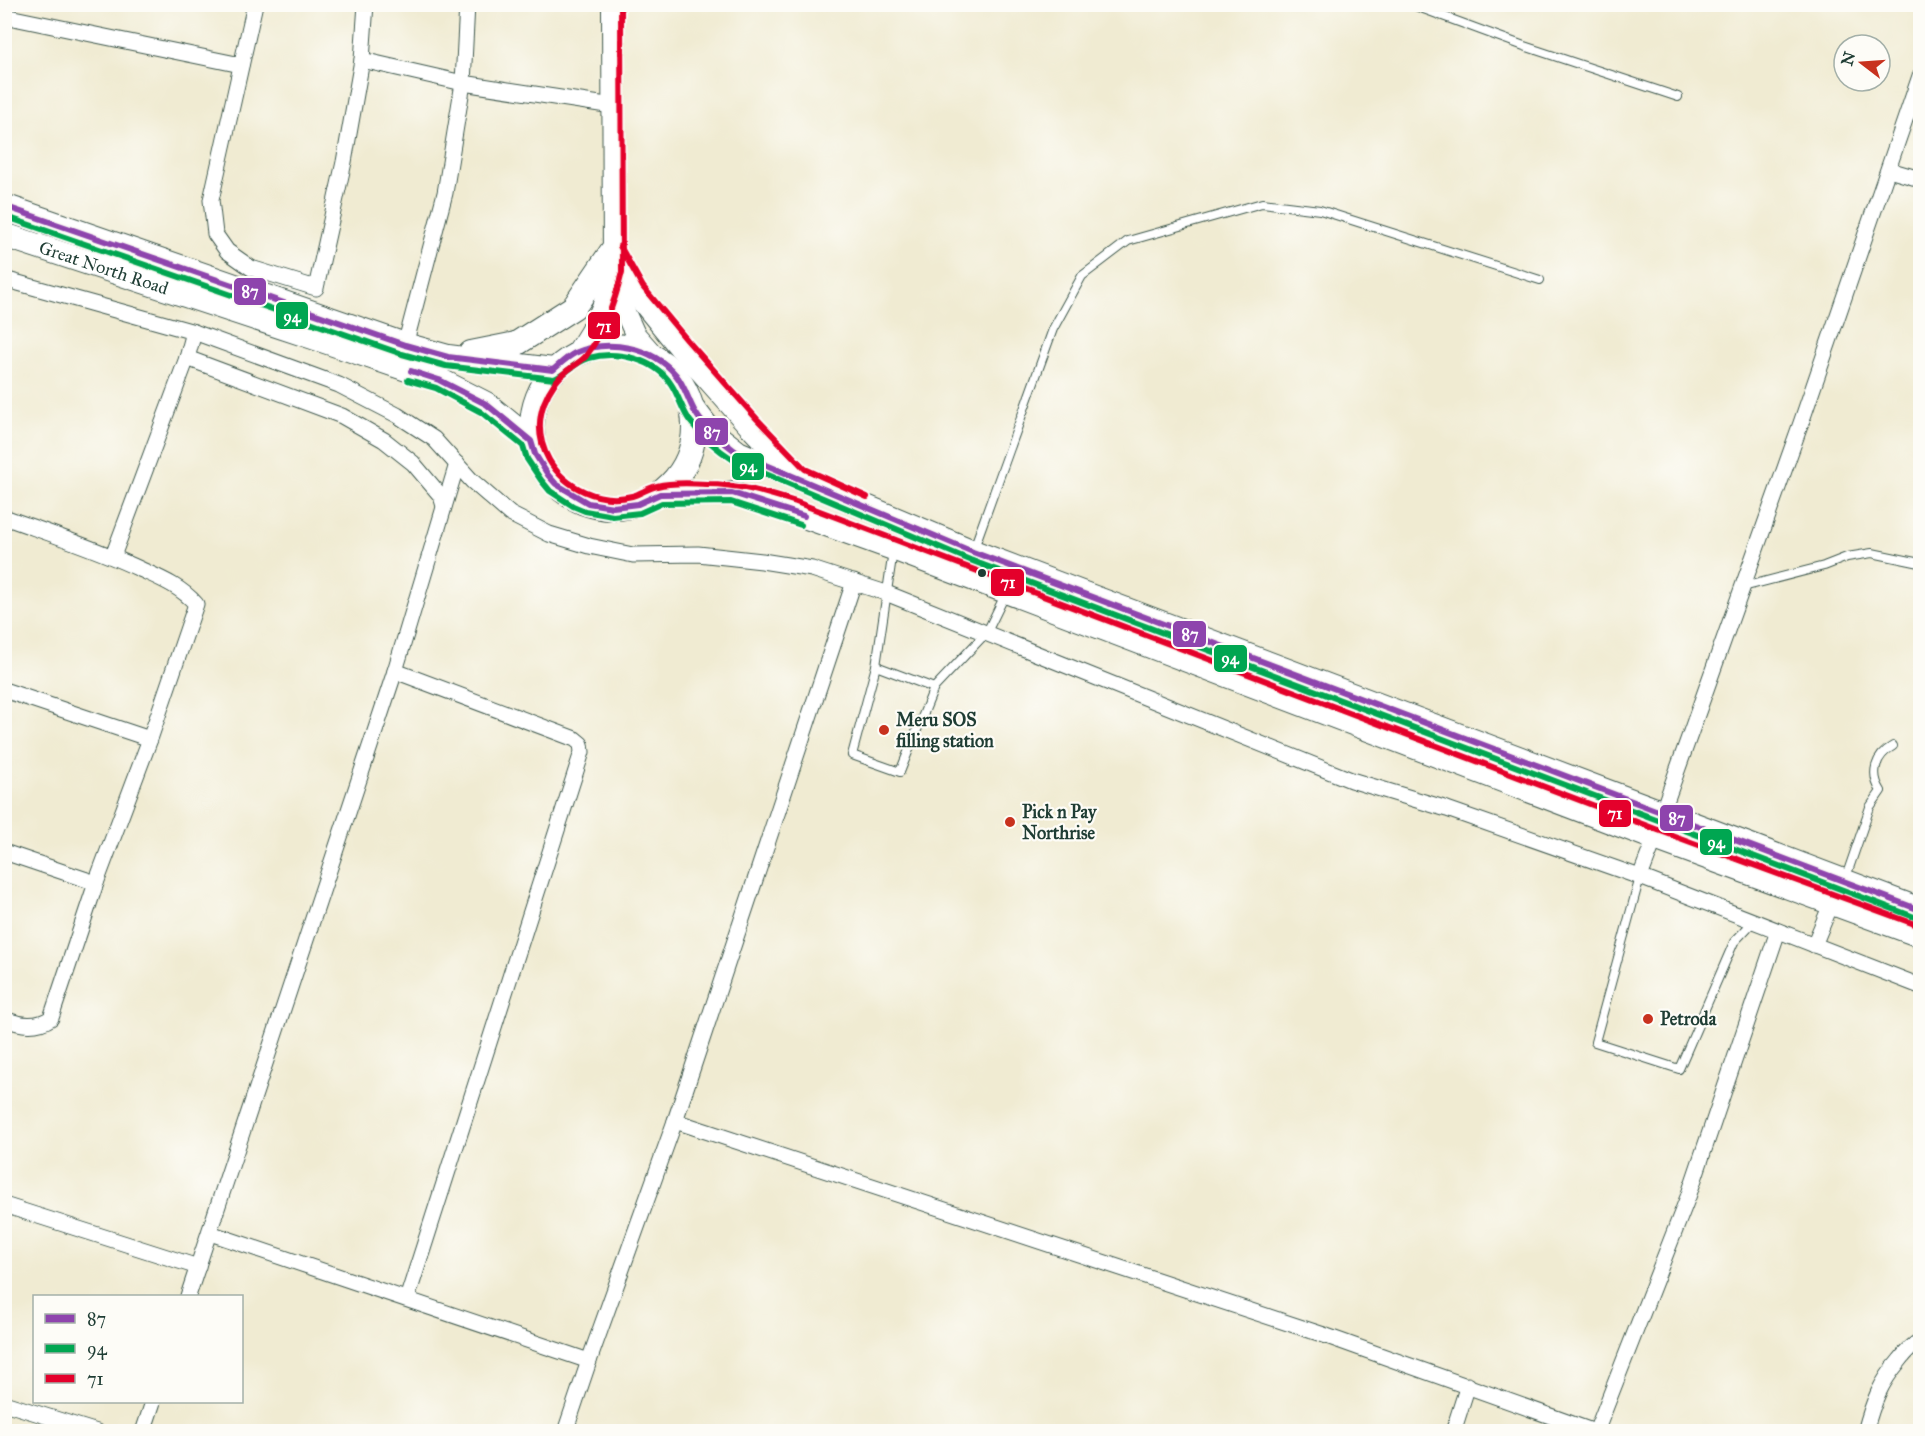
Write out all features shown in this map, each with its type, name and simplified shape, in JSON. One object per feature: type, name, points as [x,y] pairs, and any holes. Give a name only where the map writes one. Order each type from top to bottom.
[{"type":"main road","name":"Great North Road","points":[[4,206],[405,345],[448,357],[553,370]]},
{"type":"main road","name":"Great North Road","points":[[4,235],[439,380],[486,404],[531,441]]},
{"type":"main road","points":[[448,357],[516,344],[574,307],[613,260],[680,346],[800,477]]},
{"type":"main road","points":[[694,410],[693,451],[680,475],[660,494],[626,507],[588,503],[566,492],[548,475],[535,454],[531,441],[532,408],[540,388],[553,370],[576,353],[604,346],[633,349],[658,360],[674,373],[686,391],[694,410],[710,431],[738,453],[800,477],[973,552],[1920,910]]},
{"type":"main road","points":[[660,494],[732,494],[790,510],[1655,838],[1920,935]]},
{"type":"street","points":[[255,4],[211,200],[215,234],[227,251],[251,268],[316,288],[344,162],[362,60],[366,4]]},
{"type":"street","points":[[405,345],[445,193],[463,83],[467,4]]},
{"type":"street","points":[[576,353],[593,327],[606,300],[613,260],[612,4]]},
{"type":"street","points":[[4,16],[241,65]]},
{"type":"street","points":[[362,60],[463,83],[613,106]]},
{"type":"street","points":[[1662,813],[1920,76]]},
{"type":"street","points":[[1888,170],[1920,179]]},
{"type":"street","points":[[613,260],[621,303],[635,334],[658,360]]},
{"type":"street","points":[[4,279],[194,332],[339,385],[397,415],[434,439],[472,481],[510,514],[549,534],[589,546],[633,555],[698,554],[762,561],[812,569],[854,582],[987,632],[1351,780],[1447,809],[1640,877],[1920,986]]},
{"type":"street","points":[[113,556],[187,358],[194,332]]},
{"type":"street","points":[[187,358],[342,416],[384,440],[412,463],[441,496],[444,506]]},
{"type":"street","points":[[189,1295],[395,671],[457,464]]},
{"type":"street","points":[[4,517],[113,556],[174,585],[196,604],[150,739],[96,883],[51,1018],[43,1023],[33,1024],[20,1024],[4,1019]]},
{"type":"street","points":[[565,1431],[675,1121],[854,582]]},
{"type":"street","points":[[395,671],[576,739],[581,744],[582,752],[407,1299]]},
{"type":"street","points":[[4,690],[150,739]]},
{"type":"street","points":[[1640,877],[1655,838]]},
{"type":"street","points":[[4,852],[96,883]]},
{"type":"street","points":[[1814,945],[1832,902]]},
{"type":"street","points":[[675,1121],[1321,1334],[1596,1431],[1688,1197],[1778,931]]},
{"type":"street","points":[[4,1205],[198,1267]]},
{"type":"street","points":[[210,1233],[589,1361]]},
{"type":"street","points":[[1865,1431],[1876,1393],[1885,1377],[1911,1346],[1920,1341]]},
{"type":"street","points":[[1454,1431],[1468,1385]]},
{"type":"street","points":[[4,1403],[97,1431]]},
{"type":"street","points":[[147,1430],[153,1403]]},
{"type":"lane","points":[[1410,4],[1514,43],[1678,97]]},
{"type":"lane","points":[[973,552],[1053,329],[1082,276],[1128,241],[1262,203],[1320,210],[1540,280]]},
{"type":"lane","points":[[893,548],[876,666],[852,755],[900,772],[934,688],[987,632],[1007,592]]},
{"type":"lane","points":[[1743,587],[1824,566],[1847,557],[1872,553],[1920,563]]},
{"type":"lane","points":[[876,666],[934,688]]},
{"type":"lane","points":[[1844,882],[1870,807],[1881,791],[1875,778],[1876,765],[1883,754],[1893,746]]},
{"type":"lane","points":[[1640,877],[1595,1042],[1679,1069],[1734,942],[1754,921]]},
{"type":"transit line","name":"71","points":[[621,4],[622,272],[612,305],[598,337],[584,358],[564,373],[554,385],[544,403],[540,418],[541,439],[549,460],[564,479],[584,492],[608,498],[632,496],[669,484],[688,483],[719,484],[796,502],[1658,830],[1920,926]]},
{"type":"transit line","name":"87","points":[[4,206],[405,345],[448,357],[553,370],[575,353],[588,348],[615,346],[643,352],[666,365],[676,375],[699,418],[714,434],[738,453],[973,552],[1920,910]]},
{"type":"transit line","name":"94","points":[[4,216],[402,354],[446,366],[554,379],[589,358],[611,355],[635,359],[664,375],[695,427],[711,443],[735,461],[970,560],[1917,918]]},
{"type":"transit line","name":"71","points":[[620,246],[643,287],[757,419],[805,469],[867,497]]},
{"type":"transit line","name":"87","points":[[411,371],[439,380],[486,404],[531,441],[535,454],[556,484],[588,503],[613,507],[638,504],[660,494],[732,493],[804,516]]},
{"type":"transit line","name":"94","points":[[408,380],[436,388],[481,412],[523,446],[527,459],[550,491],[585,511],[613,516],[640,513],[662,503],[731,502],[801,525]]},
{"type":"place","name":"Meru SOS filling station","points":[[884,730]]},
{"type":"place","name":"Pick n Pay Northrise","points":[[1010,822]]},
{"type":"place","name":"Petroda","points":[[1648,1019]]}]
